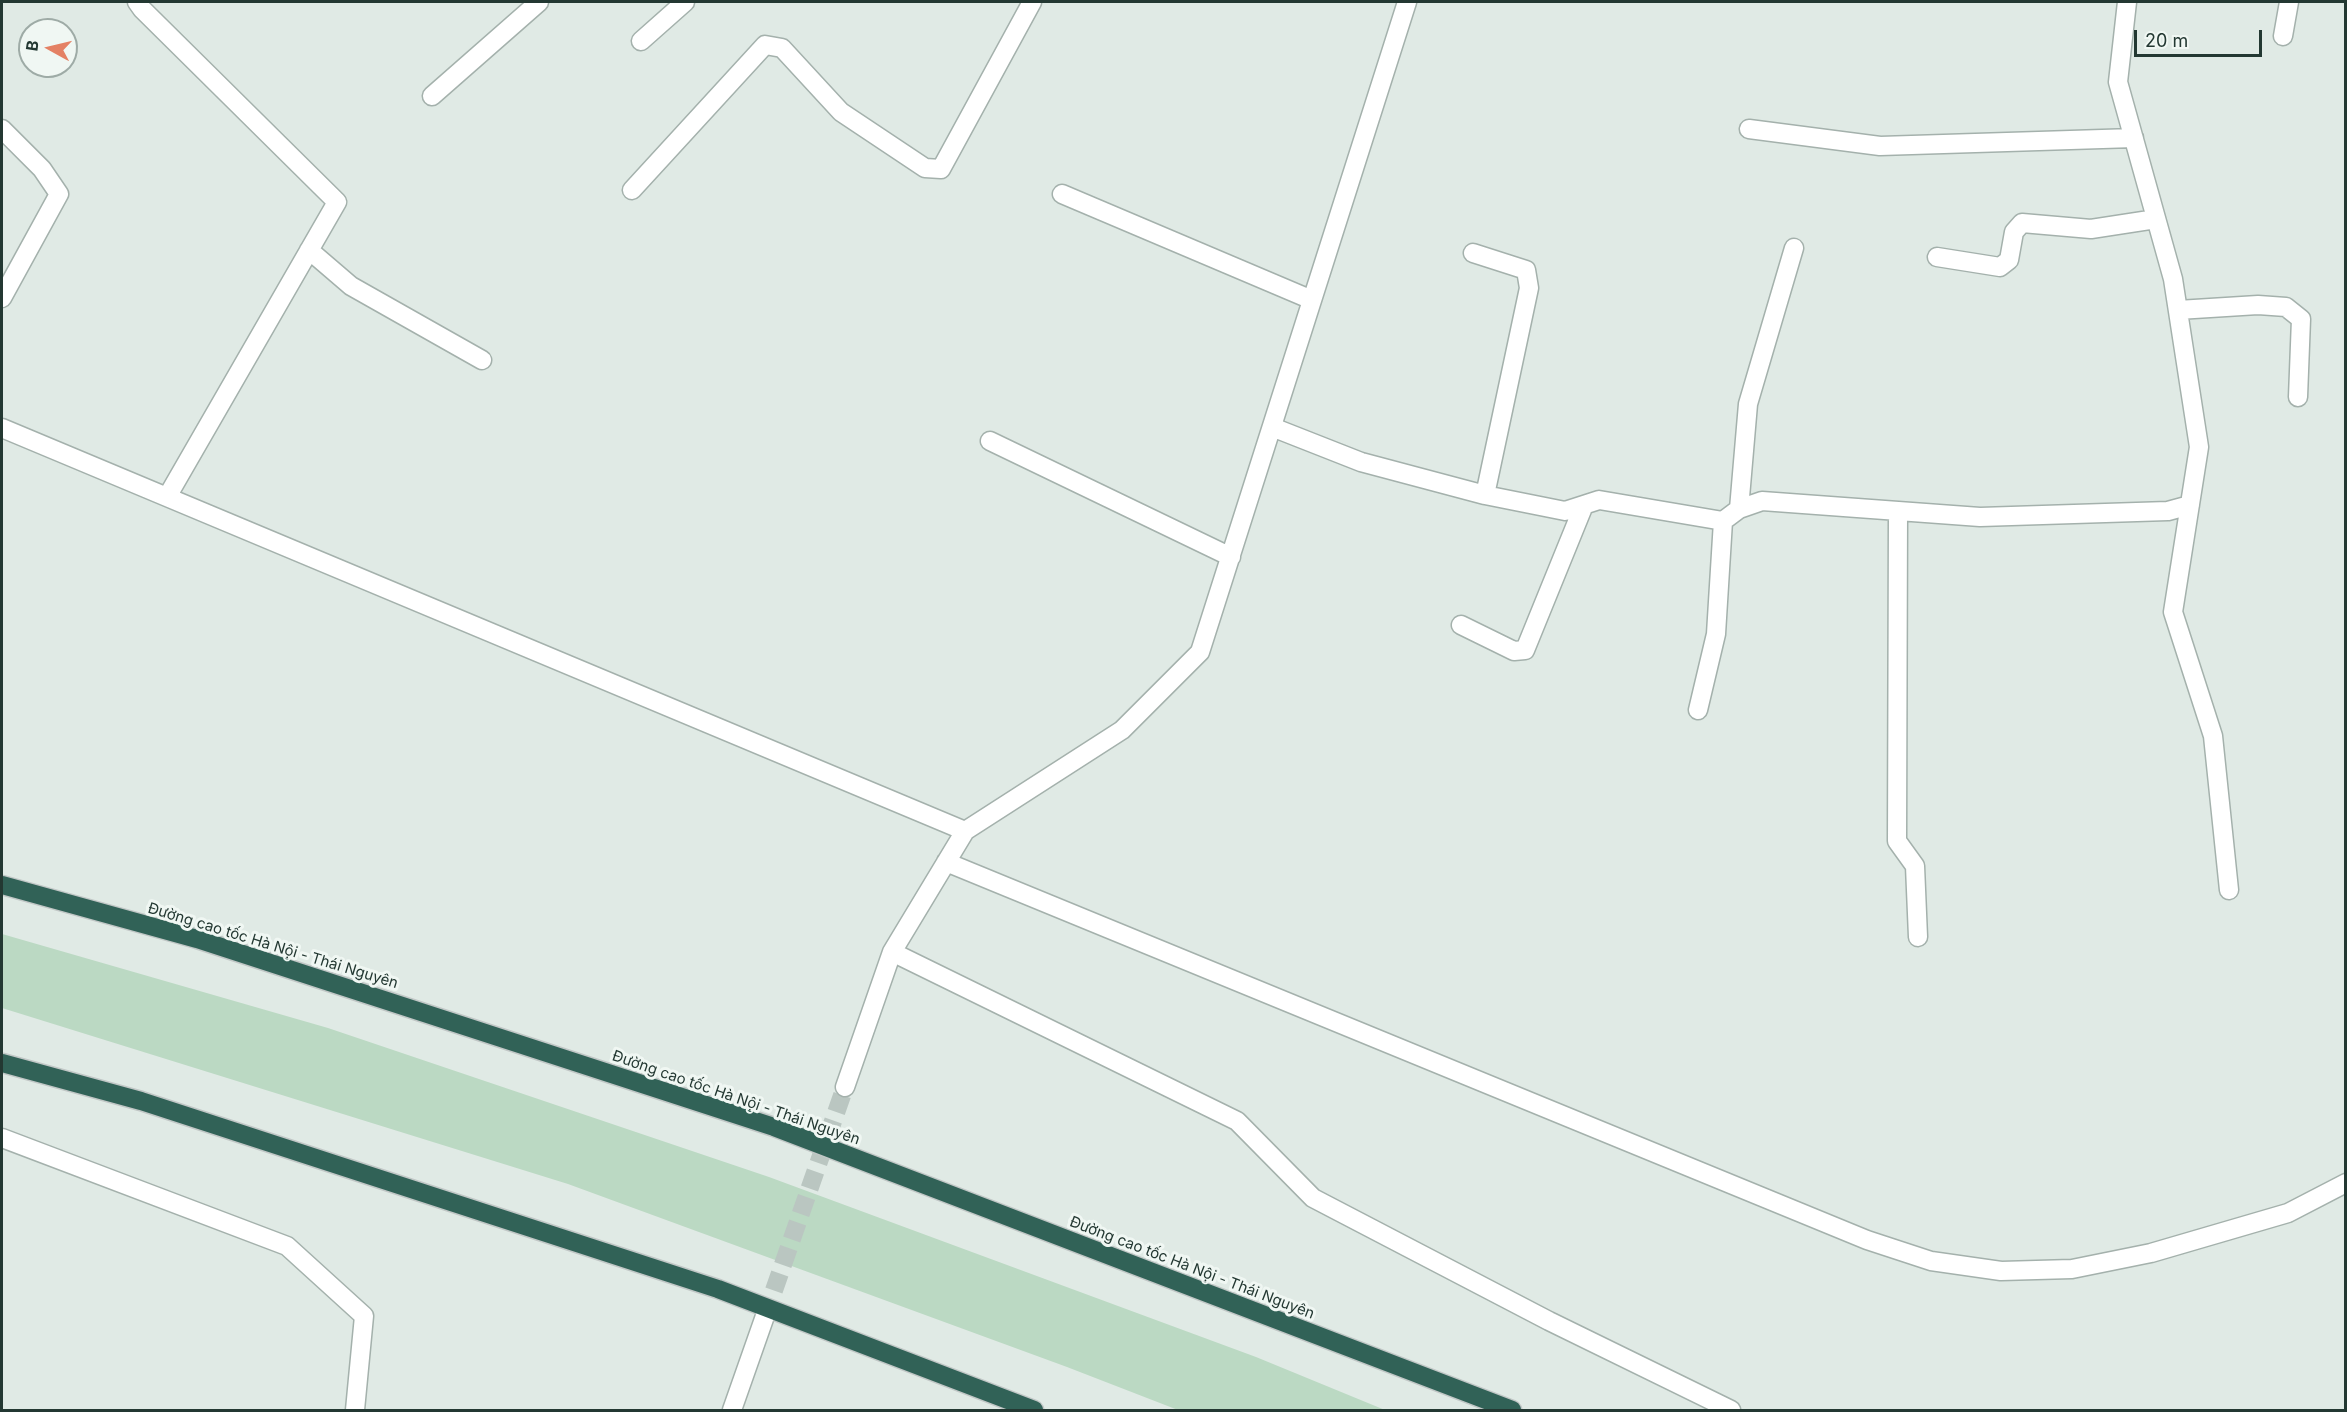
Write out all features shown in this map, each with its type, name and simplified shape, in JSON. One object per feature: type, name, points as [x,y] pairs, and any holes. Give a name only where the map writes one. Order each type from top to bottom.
[{"type":"highway","name":"Đường cao tốc Hà Nội - Thái Nguyên","points":[[2,885],[197,939],[774,1127],[1512,1410]]},
{"type":"highway","points":[[2,1063],[141,1101],[718,1289],[1034,1410]]},
{"type":"street","points":[[137,2],[337,202],[167,497]]},
{"type":"street","points":[[432,96],[539,2]]},
{"type":"street","points":[[641,41],[685,2]]},
{"type":"street","points":[[632,190],[765,45],[782,48],[841,112],[925,168],[941,169],[1032,2]]},
{"type":"street","points":[[845,1087],[892,952],[965,831],[1122,730],[1200,652],[1407,2]]},
{"type":"street","points":[[2127,2],[2118,82],[2173,279],[2199,447],[2173,612],[2213,736],[2229,890]]},
{"type":"street","points":[[2283,36],[2289,2]]},
{"type":"street","points":[[2,129],[42,169],[59,194],[2,298]]},
{"type":"street","points":[[1749,129],[1880,146],[2133,138]]},
{"type":"street","points":[[1062,194],[1312,300]]},
{"type":"street","points":[[1937,257],[2000,267],[2008,260],[2014,232],[2022,223],[2091,229],[2156,219]]},
{"type":"street","points":[[1739,509],[1748,404],[1794,248]]},
{"type":"street","points":[[309,250],[351,286],[482,360]]},
{"type":"street","points":[[1473,253],[1526,270],[1529,288],[1485,495]]},
{"type":"street","points":[[2178,310],[2258,305],[2286,307],[2301,320],[2298,397]]},
{"type":"street","points":[[1272,427],[1361,462],[1485,495],[1565,511],[1599,500],[1724,522]]},
{"type":"street","points":[[2,428],[965,831]]},
{"type":"street","points":[[990,441],[1231,557]]},
{"type":"street","points":[[1698,710],[1716,634],[1724,522],[1739,509],[1762,501],[1980,517],[2168,511],[2190,505]]},
{"type":"street","points":[[1461,625],[1514,651],[1525,650],[1584,505]]},
{"type":"street","points":[[1898,511],[1897,841],[1915,866],[1918,937]]},
{"type":"street","points":[[946,862],[1867,1240],[1931,1261],[2001,1271],[2072,1269],[2151,1253],[2288,1214],[2346,1183]]},
{"type":"street","points":[[892,952],[1237,1121],[1313,1198],[1549,1321],[1731,1410]]},
{"type":"street","points":[[2,1138],[287,1246],[364,1316],[355,1410]]},
{"type":"street","points":[[732,1410],[765,1316]]},
{"type":"green space","points":[[2,934],[328,1028],[769,1177],[1256,1357],[1385,1410],[1178,1410],[568,1184],[2,1008]]},
{"type":"tunnel","points":[[765,1316],[845,1087]]}]
